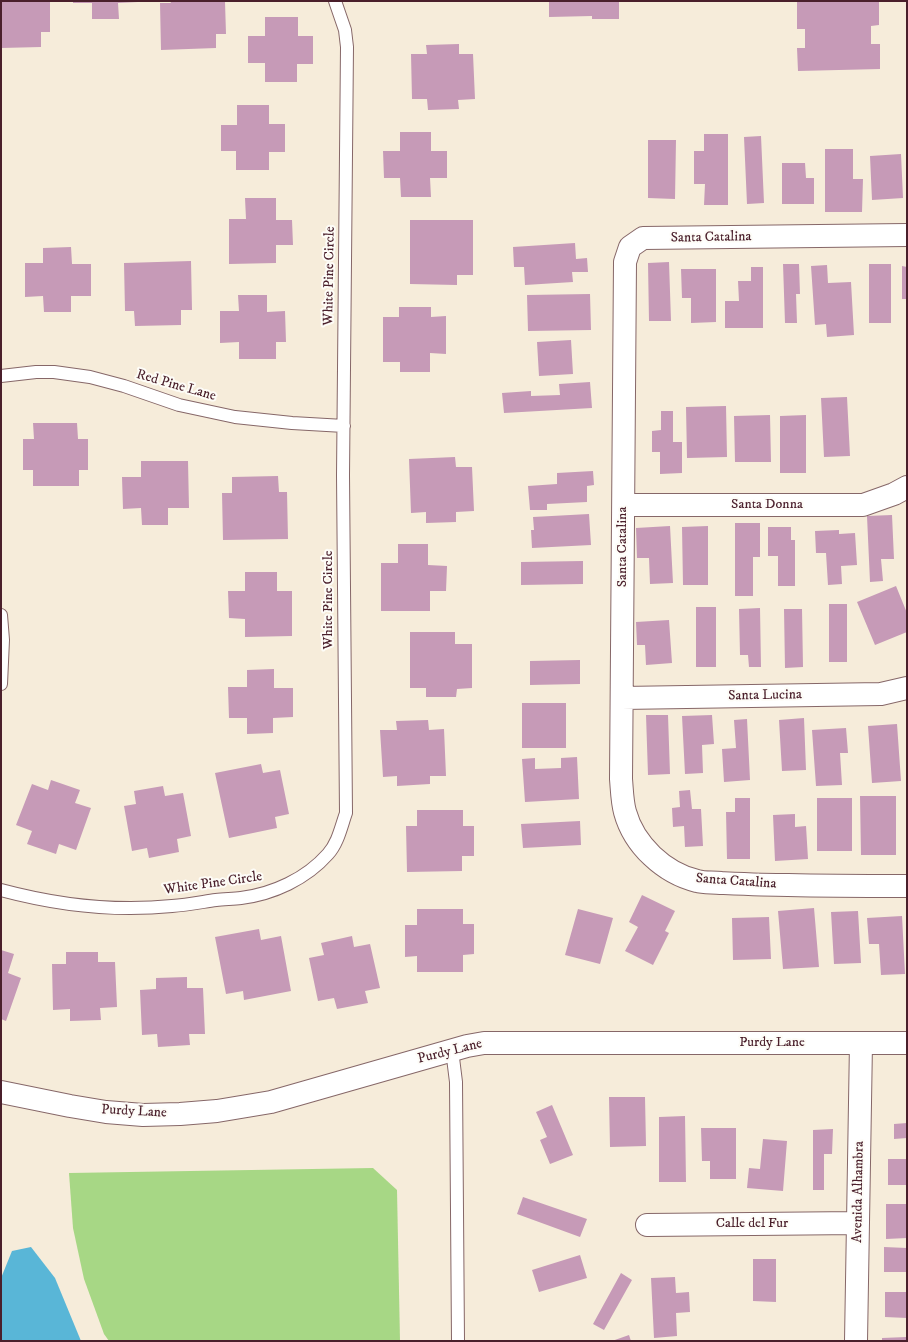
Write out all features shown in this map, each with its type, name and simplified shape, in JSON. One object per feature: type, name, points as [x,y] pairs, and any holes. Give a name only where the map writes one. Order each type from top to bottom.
[{"type":"street","name":"Santa Catalina","points":[[907,235],[643,238],[630,247],[625,262],[621,779],[622,796],[626,813],[632,829],[641,844],[652,856],[666,867],[697,881],[754,885],[907,886]]},
{"type":"street","name":"Santa Donna","points":[[624,505],[863,505],[894,494],[907,487]]},
{"type":"street","name":"Santa Lucina","points":[[622,698],[881,694],[907,688]]},
{"type":"street","name":"Purdy Lane","points":[[1,1092],[106,1112],[180,1114],[209,1112],[271,1102],[452,1050],[473,1045],[501,1042],[907,1043]]},
{"type":"street","name":"Avenida Alhambra","points":[[856,1341],[862,1043]]},
{"type":"street","name":"Calle del Fur","points":[[647,1225],[858,1223]]},
{"type":"lane","name":"White Pine Circle","points":[[1,890],[28,897],[81,906],[117,908],[171,906],[241,898],[274,890],[289,884],[304,875],[329,853],[337,840],[346,813],[344,426],[347,47],[345,30],[335,1]]},
{"type":"lane","name":"Red Pine Lane","points":[[1,376],[36,372],[54,372],[90,377],[124,386],[179,405],[235,417],[292,423],[344,426]]},
{"type":"lane","points":[[1,615],[3,640],[1,684]]},
{"type":"lane","points":[[452,1050],[456,1082],[458,1341]]},
{"type":"green space","points":[[373,1168],[397,1190],[400,1341],[109,1341],[104,1334],[84,1279],[73,1228],[69,1173]]},
{"type":"water","points":[[31,1247],[55,1278],[81,1341],[1,1341],[1,1278],[12,1251]]},
{"type":"building","points":[[1,1],[50,1],[50,32],[41,32],[41,47],[1,48]]},
{"type":"building","points":[[73,1],[138,2],[118,3],[119,19],[92,19],[92,3],[73,3]]},
{"type":"building","points":[[170,1],[225,2],[226,34],[216,34],[216,48],[161,50],[160,3],[171,3]]},
{"type":"building","points":[[549,1],[619,1],[619,19],[592,19],[592,16],[549,17]]},
{"type":"building","points":[[797,1],[879,1],[879,25],[871,26],[871,44],[880,44],[880,69],[798,71],[797,48],[805,48],[805,29],[797,29]]},
{"type":"building","points":[[265,17],[298,17],[298,36],[313,36],[313,64],[297,64],[297,82],[265,82],[265,63],[248,63],[248,36],[265,36]]},
{"type":"building","points":[[459,44],[459,54],[473,54],[475,99],[458,100],[459,109],[428,110],[427,99],[412,99],[411,54],[427,54],[426,45]]},
{"type":"building","points":[[237,105],[269,105],[269,124],[285,124],[285,152],[269,152],[269,170],[236,170],[236,151],[221,151],[221,125],[237,125]]},
{"type":"building","points":[[400,132],[431,132],[431,151],[447,151],[447,178],[430,178],[431,197],[401,197],[400,178],[384,178],[383,151],[400,151]]},
{"type":"building","points":[[704,134],[728,134],[728,205],[704,205],[705,184],[694,184],[694,151],[704,151]]},
{"type":"building","points":[[761,136],[764,203],[747,204],[744,137]]},
{"type":"building","points":[[648,140],[676,140],[675,199],[648,198]]},
{"type":"building","points":[[825,149],[853,149],[853,179],[863,179],[862,212],[825,212]]},
{"type":"building","points":[[901,154],[903,198],[872,200],[870,156]]},
{"type":"building","points":[[782,163],[805,163],[806,178],[814,178],[814,204],[782,204]]},
{"type":"building","points":[[245,198],[276,198],[276,220],[292,220],[293,245],[276,245],[276,263],[229,264],[229,219],[246,219]]},
{"type":"building","points":[[410,220],[473,220],[473,275],[457,275],[457,285],[410,284]]},
{"type":"building","points":[[575,243],[576,259],[587,258],[588,272],[572,272],[573,282],[525,285],[524,267],[514,267],[513,247]]},
{"type":"building","points":[[71,247],[72,264],[91,264],[91,296],[71,296],[71,312],[44,312],[43,296],[25,297],[25,263],[43,263],[43,248]]},
{"type":"building","points":[[191,261],[192,310],[181,310],[181,325],[135,326],[134,311],[125,311],[124,263]]},
{"type":"building","points":[[669,262],[671,321],[649,321],[648,263]]},
{"type":"building","points":[[783,264],[799,264],[800,294],[796,294],[797,323],[785,323]]},
{"type":"building","points":[[869,264],[891,264],[891,323],[869,323]]},
{"type":"building","points":[[827,265],[828,283],[851,282],[854,335],[827,337],[826,324],[815,325],[811,266]]},
{"type":"building","points":[[902,266],[907,267],[907,299],[902,299]]},
{"type":"building","points":[[751,267],[763,267],[763,328],[725,328],[725,301],[739,301],[738,281],[751,281]]},
{"type":"building","points":[[681,269],[716,269],[716,322],[691,323],[691,298],[682,298]]},
{"type":"building","points":[[590,294],[591,330],[528,331],[527,295]]},
{"type":"building","points":[[238,295],[267,295],[267,312],[285,311],[286,342],[276,342],[276,359],[239,359],[239,342],[220,343],[220,311],[239,311]]},
{"type":"building","points":[[399,307],[431,307],[431,317],[446,316],[446,354],[430,353],[430,372],[400,372],[400,362],[383,362],[383,317],[399,317]]},
{"type":"building","points":[[571,340],[573,374],[539,376],[537,342]]},
{"type":"building","points":[[590,382],[592,408],[504,413],[502,393],[531,391],[531,396],[560,395],[559,384]]},
{"type":"building","points":[[847,397],[850,456],[824,457],[821,398]]},
{"type":"building","points":[[726,406],[727,457],[687,458],[686,407]]},
{"type":"building","points":[[661,411],[673,411],[673,442],[682,442],[682,473],[660,474],[660,452],[652,452],[652,431],[661,430]]},
{"type":"building","points":[[770,415],[771,462],[735,462],[734,416]]},
{"type":"building","points":[[806,415],[806,473],[780,473],[780,416]]},
{"type":"building","points":[[33,423],[77,423],[78,439],[88,439],[88,470],[79,470],[79,486],[33,486],[33,470],[23,470],[23,439],[34,439]]},
{"type":"building","points":[[455,457],[456,467],[472,467],[474,511],[456,512],[456,522],[426,523],[426,512],[411,513],[409,459]]},
{"type":"building","points":[[141,461],[188,461],[189,508],[168,508],[168,525],[142,525],[141,508],[123,509],[122,477],[141,477]]},
{"type":"building","points":[[593,471],[594,485],[587,486],[587,502],[547,504],[547,510],[530,510],[528,486],[557,484],[557,473]]},
{"type":"building","points":[[278,476],[279,492],[287,492],[288,539],[223,540],[222,493],[232,493],[232,477]]},
{"type":"building","points":[[589,514],[591,545],[532,548],[531,530],[534,530],[533,517]]},
{"type":"building","points":[[892,515],[894,559],[881,559],[883,581],[870,582],[867,516]]},
{"type":"building","points":[[735,523],[760,523],[760,557],[753,557],[753,596],[735,596]]},
{"type":"building","points":[[670,526],[673,583],[650,584],[649,558],[637,558],[636,528]]},
{"type":"building","points":[[708,526],[708,585],[683,585],[682,527]]},
{"type":"building","points":[[768,527],[791,527],[791,540],[795,540],[795,586],[778,586],[778,556],[768,556]]},
{"type":"building","points":[[839,530],[839,534],[855,533],[857,565],[841,566],[842,584],[828,585],[826,553],[816,553],[815,531]]},
{"type":"building","points":[[398,544],[428,544],[428,565],[447,566],[446,591],[430,591],[430,611],[381,611],[381,563],[398,563]]},
{"type":"building","points":[[583,561],[583,584],[521,585],[521,562]]},
{"type":"building","points":[[245,572],[277,572],[277,591],[292,591],[292,636],[245,637],[245,619],[229,618],[228,591],[245,591]]},
{"type":"building","points":[[896,586],[907,613],[907,632],[875,645],[857,602]]},
{"type":"building","points":[[829,604],[847,604],[847,662],[829,662]]},
{"type":"building","points":[[696,607],[716,607],[716,667],[696,667]]},
{"type":"building","points":[[760,608],[761,667],[749,667],[748,655],[740,655],[739,609]]},
{"type":"building","points":[[784,609],[802,609],[803,667],[785,668]]},
{"type":"building","points":[[669,620],[672,663],[646,665],[645,645],[637,645],[636,622]]},
{"type":"building","points":[[410,632],[455,632],[455,644],[472,644],[472,688],[457,689],[456,697],[426,697],[426,688],[410,688]]},
{"type":"building","points":[[580,660],[580,684],[530,685],[530,661]]},
{"type":"building","points":[[274,669],[274,688],[293,688],[293,717],[273,718],[273,733],[247,734],[247,718],[229,718],[228,687],[247,687],[247,670]]},
{"type":"building","points":[[522,703],[566,703],[566,748],[522,748]]},
{"type":"building","points":[[646,715],[668,715],[670,774],[648,775]]},
{"type":"building","points":[[712,715],[714,744],[702,745],[703,773],[685,774],[682,716]]},
{"type":"building","points":[[804,718],[806,770],[782,771],[779,720]]},
{"type":"building","points":[[747,719],[750,780],[724,782],[722,749],[736,748],[734,720]]},
{"type":"building","points":[[428,720],[429,730],[444,729],[446,776],[430,776],[430,784],[397,786],[397,776],[383,777],[380,730],[397,730],[396,721]]},
{"type":"building","points":[[897,724],[901,781],[872,783],[868,726]]},
{"type":"building","points":[[846,728],[848,753],[840,753],[842,785],[816,786],[812,730]]},
{"type":"building","points":[[577,757],[579,799],[525,802],[522,759],[535,758],[535,769],[561,768],[561,758]]},
{"type":"building","points":[[261,764],[263,773],[280,770],[289,814],[275,817],[277,828],[229,838],[215,773]]},
{"type":"building","points":[[51,780],[80,790],[75,803],[91,808],[76,850],[59,844],[56,854],[27,844],[32,831],[16,825],[32,784],[48,790]]},
{"type":"building","points":[[163,786],[165,796],[183,793],[191,836],[177,839],[179,852],[149,858],[147,848],[132,851],[124,806],[136,804],[134,791]]},
{"type":"building","points":[[690,790],[692,809],[701,809],[703,846],[685,847],[684,826],[673,827],[672,808],[680,807],[679,791]]},
{"type":"building","points":[[860,796],[896,796],[896,855],[861,855]]},
{"type":"building","points":[[735,798],[750,798],[750,859],[727,859],[726,812],[735,812]]},
{"type":"building","points":[[817,798],[852,798],[852,851],[817,851]]},
{"type":"building","points":[[417,810],[463,810],[463,826],[474,826],[474,856],[462,856],[462,871],[407,872],[406,826],[417,826]]},
{"type":"building","points":[[795,814],[795,827],[806,826],[808,859],[775,861],[773,815]]},
{"type":"building","points":[[580,821],[581,845],[523,848],[521,824]]},
{"type":"building","points":[[642,895],[675,911],[665,931],[669,933],[653,965],[625,951],[638,927],[629,922]]},
{"type":"building","points":[[814,908],[819,967],[783,969],[778,911]]},
{"type":"building","points":[[417,909],[463,909],[463,924],[474,924],[474,954],[463,955],[463,972],[417,972],[417,956],[405,957],[405,925],[417,925]]},
{"type":"building","points":[[578,909],[613,918],[600,964],[565,955]]},
{"type":"building","points":[[858,911],[861,963],[834,964],[831,912]]},
{"type":"building","points":[[902,916],[905,974],[881,975],[879,944],[869,944],[867,918]]},
{"type":"building","points":[[769,917],[771,959],[733,960],[732,918]]},
{"type":"building","points":[[259,929],[261,940],[281,936],[291,991],[244,1000],[243,991],[226,994],[215,937]]},
{"type":"building","points":[[352,936],[354,947],[370,944],[380,988],[365,991],[368,1003],[337,1009],[334,998],[318,1001],[309,958],[324,955],[321,943]]},
{"type":"building","points":[[1,950],[14,954],[8,973],[21,978],[6,1021],[1,1019]]},
{"type":"building","points":[[66,952],[98,952],[98,962],[115,962],[117,1007],[100,1008],[101,1020],[70,1021],[70,1009],[53,1010],[52,964],[66,964]]},
{"type":"building","points":[[187,977],[187,988],[203,988],[205,1034],[189,1034],[190,1045],[158,1047],[157,1034],[142,1035],[140,990],[156,989],[156,978]]},
{"type":"building","points":[[609,1097],[645,1097],[646,1146],[610,1147]]},
{"type":"building","points":[[552,1105],[573,1155],[550,1164],[540,1140],[547,1137],[536,1112]]},
{"type":"building","points":[[685,1116],[686,1182],[659,1182],[659,1117]]},
{"type":"building","points":[[907,1123],[907,1138],[894,1139],[894,1124]]},
{"type":"building","points":[[701,1128],[736,1128],[736,1179],[710,1179],[710,1161],[702,1161]]},
{"type":"building","points":[[833,1129],[832,1154],[824,1154],[824,1190],[813,1190],[813,1130]]},
{"type":"building","points":[[763,1139],[787,1141],[783,1191],[747,1188],[749,1168],[760,1169]]},
{"type":"building","points":[[888,1159],[907,1159],[907,1185],[888,1185]]},
{"type":"building","points":[[523,1197],[587,1219],[580,1237],[517,1214]]},
{"type":"building","points":[[886,1204],[907,1204],[907,1238],[886,1239]]},
{"type":"building","points":[[884,1247],[907,1248],[907,1272],[884,1272]]},
{"type":"building","points":[[580,1255],[587,1278],[539,1292],[532,1270]]},
{"type":"building","points":[[753,1259],[776,1259],[776,1302],[753,1301]]},
{"type":"building","points":[[621,1273],[632,1280],[604,1330],[593,1324]]},
{"type":"building","points":[[675,1277],[676,1293],[689,1292],[690,1312],[676,1313],[677,1336],[654,1338],[651,1278]]},
{"type":"building","points":[[885,1292],[907,1292],[907,1318],[885,1317]]},
{"type":"building","points":[[629,1335],[631,1341],[612,1341]]},
{"type":"building","points":[[907,1337],[907,1341],[882,1341],[882,1338]]}]
